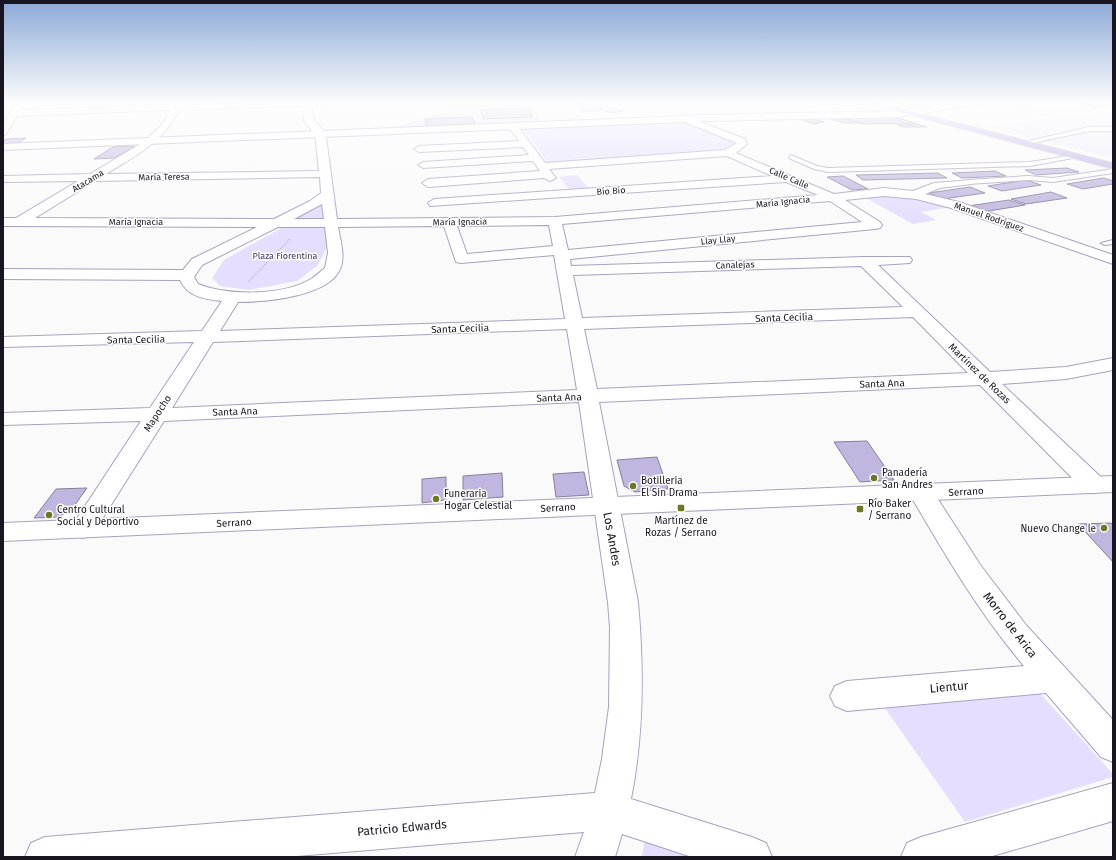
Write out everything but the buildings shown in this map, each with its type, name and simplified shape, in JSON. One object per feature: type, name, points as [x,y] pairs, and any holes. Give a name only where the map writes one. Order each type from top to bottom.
[{"type":"main road","points":[[1020,142],[1113,167]]},
{"type":"street","points":[[3,147],[122,142]]},
{"type":"street","name":"Atacama","points":[[3,232],[148,142]]},
{"type":"street","points":[[321,142],[328,194],[330,223],[335,258],[334,266],[328,274],[305,287],[261,297],[232,298],[200,293],[189,284],[187,274],[192,266],[197,262],[314,204],[328,194]]},
{"type":"street","points":[[417,142],[434,203],[444,222]]},
{"type":"street","points":[[428,183],[542,166],[728,153],[741,146],[742,143],[740,142]]},
{"type":"street","points":[[419,150],[526,144],[580,220]]},
{"type":"street","name":"Calle Calle","points":[[728,153],[832,197],[875,225]]},
{"type":"street","points":[[680,156],[692,165]]},
{"type":"street","points":[[626,160],[636,169]]},
{"type":"street","points":[[424,165],[542,166]]},
{"type":"street","name":"María Teresa","points":[[3,179],[325,174]]},
{"type":"street","points":[[704,174],[717,183]]},
{"type":"street","points":[[646,178],[656,188]]},
{"type":"street","name":"Bío Bío","points":[[434,203],[787,178]]},
{"type":"street","points":[[916,195],[921,190],[931,187],[968,182]]},
{"type":"street","name":"María Ignacia","points":[[3,222],[330,223],[555,221],[580,220],[876,192],[916,195]]},
{"type":"street","name":"Manuel Rodríguez","points":[[916,195],[955,205],[1113,260]]},
{"type":"street","name":"Los Andes","points":[[555,221],[588,396],[623,602],[628,665],[627,701],[621,750],[610,811],[595,857]]},
{"type":"street","name":"Llay Llay","points":[[444,222],[461,259],[562,259],[875,225]]},
{"type":"street","name":"Canalejas","points":[[562,259],[905,260]]},
{"type":"street","name":"Martínez de Rozas","points":[[865,261],[986,379],[1104,484]]},
{"type":"street","points":[[3,274],[187,274]]},
{"type":"street","name":"Mapocho","points":[[83,528],[232,298]]},
{"type":"street","name":"Santa Cecilia","points":[[3,342],[207,337],[917,312]]},
{"type":"street","name":"Santa Ana","points":[[3,419],[156,415],[986,379],[1066,373],[1113,364]]},
{"type":"street","name":"Serrano","points":[[3,532],[1104,484]]},
{"type":"street","name":"Morro de Arica","points":[[921,493],[971,573],[1015,634],[1052,678],[1113,745]]},
{"type":"street","name":"Lientur","points":[[847,696],[1052,678]]},
{"type":"street","points":[[921,857],[1113,802]]},
{"type":"street","name":"Patricio Edwards","points":[[45,857],[610,811],[752,857]]},
{"type":"lane","points":[[1023,143],[1027,142]]},
{"type":"lane","points":[[791,157],[816,168],[828,170],[1030,164],[1075,157]]},
{"type":"lane","points":[[968,182],[1028,178],[1053,180],[1113,167]]},
{"type":"path","points":[[232,298],[305,223]]},
{"type":"shaded area","points":[[1049,142],[1113,142],[1113,158]]},
{"type":"green space","points":[[533,142],[739,143],[728,152],[549,164]]},
{"type":"green space","points":[[577,175],[591,191],[572,193],[559,177]]},
{"type":"green space","points":[[883,195],[918,199],[951,207],[921,212],[936,220],[913,224],[864,197]]},
{"type":"green space","points":[[322,203],[323,220],[287,220]]},
{"type":"green space","name":"Plaza Fiorentina","points":[[283,227],[326,228],[328,246],[317,266],[297,281],[249,290],[220,286],[212,278],[224,260]]},
{"type":"green space","points":[[1037,690],[1113,774],[1113,777],[965,822],[882,704]]},
{"type":"green space","points":[[646,831],[700,857],[642,857]]},
{"type":"place","name":"Panadería San Andres","points":[[874,478]]},
{"type":"place","name":"Botilleria El Sin Drama","points":[[633,486]]},
{"type":"place","name":"Funeraria Hogar Celestial","points":[[436,499]]},
{"type":"place","name":"Martínez de Rozas / Serrano","points":[[681,508]]},
{"type":"place","name":"Río Baker / Serrano","points":[[860,509]]},
{"type":"place","name":"Centro Cultural Social y Deportivo","points":[[49,515]]},
{"type":"place","name":"Nuevo Change le","points":[[1104,528]]}]
